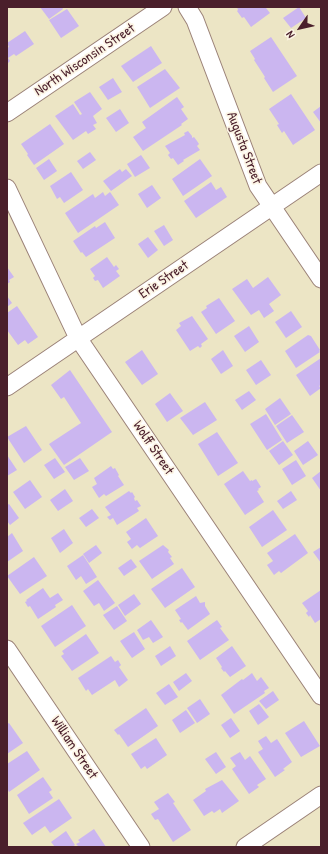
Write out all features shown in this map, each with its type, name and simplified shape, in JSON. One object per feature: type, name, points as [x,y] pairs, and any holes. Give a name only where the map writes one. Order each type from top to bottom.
[{"type":"street","name":"North Wisconsin Street","points":[[7,113],[163,7]]},
{"type":"street","name":"Augusta Street","points":[[187,7],[195,20],[258,186],[321,279]]},
{"type":"street","name":"Erie Street","points":[[7,387],[321,173]]},
{"type":"street","name":"Wolff Street","points":[[7,188],[78,338],[321,696]]},
{"type":"street","name":"William Street","points":[[7,649],[141,847]]},
{"type":"street","points":[[245,847],[321,795]]},
{"type":"building","points":[[40,7],[62,7],[63,9],[49,19]]},
{"type":"building","points":[[237,7],[268,7],[266,8],[270,13],[251,27],[244,17],[242,18],[237,11]]},
{"type":"building","points":[[299,7],[306,18],[291,28],[283,18]]},
{"type":"building","points":[[67,9],[79,26],[61,38],[49,20]]},
{"type":"building","points":[[25,31],[34,44],[16,56],[14,54],[8,58],[10,61],[7,64],[7,48],[9,47],[7,43]]},
{"type":"building","points":[[271,37],[297,76],[273,92],[250,51]]},
{"type":"building","points":[[151,46],[162,63],[133,82],[121,66]]},
{"type":"building","points":[[165,69],[180,88],[150,108],[137,87]]},
{"type":"building","points":[[113,78],[122,92],[108,100],[99,87]]},
{"type":"building","points":[[90,92],[102,109],[93,116],[97,123],[93,125],[96,129],[88,134],[86,131],[73,140],[55,116],[73,104],[80,115],[82,114],[74,102]]},
{"type":"building","points":[[291,94],[315,130],[293,145],[284,131],[282,133],[277,125],[279,124],[269,109]]},
{"type":"building","points":[[177,97],[184,107],[181,109],[188,119],[181,124],[182,125],[143,151],[133,137],[146,128],[142,122]]},
{"type":"building","points":[[321,106],[321,123],[313,112]]},
{"type":"building","points":[[120,109],[129,123],[116,132],[106,118]]},
{"type":"building","points":[[50,124],[64,144],[34,165],[21,144]]},
{"type":"building","points":[[188,131],[192,138],[194,137],[199,144],[197,146],[200,150],[183,160],[184,161],[178,165],[173,158],[171,159],[168,155],[170,153],[165,146],[185,135],[184,133]]},
{"type":"building","points":[[90,152],[96,160],[83,169],[77,161]]},
{"type":"building","points":[[141,155],[150,168],[135,177],[127,164]]},
{"type":"building","points":[[49,159],[57,171],[44,180],[36,168]]},
{"type":"building","points":[[200,159],[212,176],[183,196],[172,179]]},
{"type":"building","points":[[120,169],[122,172],[126,169],[132,176],[111,191],[103,181]]},
{"type":"building","points":[[71,172],[83,190],[64,203],[60,197],[57,199],[50,186]]},
{"type":"building","points":[[211,182],[216,190],[221,187],[227,197],[196,218],[184,201]]},
{"type":"building","points":[[152,185],[161,198],[147,208],[138,194]]},
{"type":"building","points":[[103,192],[105,196],[110,192],[119,205],[78,233],[65,213],[93,194],[95,198]]},
{"type":"building","points":[[105,222],[115,238],[86,257],[82,252],[81,253],[73,241],[95,226],[96,228]]},
{"type":"building","points":[[164,225],[173,240],[164,246],[154,231]]},
{"type":"building","points":[[148,237],[158,250],[148,258],[138,244]]},
{"type":"building","points":[[107,257],[114,267],[116,265],[119,269],[116,271],[120,276],[103,288],[98,280],[95,281],[93,278],[95,276],[90,269]]},
{"type":"building","points":[[7,267],[14,277],[9,280],[10,282],[7,284]]},
{"type":"building","points":[[268,277],[281,295],[269,304],[274,311],[264,318],[259,310],[251,315],[232,289],[247,279],[253,288]]},
{"type":"building","points":[[7,296],[12,303],[7,307]]},
{"type":"building","points":[[219,298],[235,321],[216,334],[201,312],[207,308],[206,306]]},
{"type":"building","points":[[17,306],[38,337],[28,344],[25,340],[18,345],[7,330],[7,313]]},
{"type":"building","points":[[291,311],[302,327],[286,338],[275,322]]},
{"type":"building","points":[[192,316],[208,339],[201,344],[202,346],[200,348],[198,346],[190,351],[176,330],[181,326],[179,323]]},
{"type":"building","points":[[249,326],[259,342],[245,352],[234,336]]},
{"type":"building","points":[[308,335],[311,336],[320,352],[296,368],[285,351]]},
{"type":"building","points":[[142,350],[158,374],[142,385],[125,362]]},
{"type":"building","points":[[223,350],[233,366],[221,374],[211,359]]},
{"type":"building","points":[[321,358],[321,385],[319,386],[321,388],[310,396],[296,375]]},
{"type":"building","points":[[261,360],[271,375],[256,385],[246,370]]},
{"type":"building","points":[[70,370],[112,432],[64,465],[49,444],[81,423],[64,397],[61,399],[51,385]]},
{"type":"building","points":[[249,391],[256,400],[242,410],[235,400]]},
{"type":"building","points":[[170,393],[183,411],[167,422],[155,404]]},
{"type":"building","points":[[280,398],[291,414],[275,425],[265,409]]},
{"type":"building","points":[[205,402],[217,420],[193,435],[180,418]]},
{"type":"building","points":[[266,414],[282,440],[267,450],[250,424]]},
{"type":"building","points":[[292,415],[304,432],[287,443],[276,426]]},
{"type":"building","points":[[26,426],[42,450],[24,463],[7,437]]},
{"type":"building","points":[[217,432],[238,463],[218,476],[198,444]]},
{"type":"building","points":[[283,441],[293,455],[279,465],[269,451]]},
{"type":"building","points":[[308,441],[318,455],[303,465],[294,451]]},
{"type":"building","points":[[7,455],[17,470],[7,476]]},
{"type":"building","points":[[55,458],[65,472],[54,479],[44,465]]},
{"type":"building","points":[[80,458],[89,471],[74,480],[65,467]]},
{"type":"building","points":[[296,460],[306,476],[292,485],[282,469]]},
{"type":"building","points":[[111,466],[113,469],[115,468],[124,485],[106,496],[104,494],[99,498],[92,487],[97,484],[94,478]]},
{"type":"building","points":[[243,471],[250,481],[256,479],[261,487],[257,491],[264,502],[245,515],[224,484]]},
{"type":"building","points":[[321,471],[321,491],[312,478]]},
{"type":"building","points":[[30,480],[42,497],[25,509],[13,492]]},
{"type":"building","points":[[65,489],[73,501],[58,511],[50,500]]},
{"type":"building","points":[[129,491],[131,493],[132,492],[135,497],[135,501],[137,500],[141,506],[137,508],[139,511],[117,525],[113,518],[110,520],[107,517],[111,515],[105,507]]},
{"type":"building","points":[[291,491],[297,500],[283,509],[277,501]]},
{"type":"building","points":[[9,504],[19,518],[10,525],[7,521],[7,505]]},
{"type":"building","points":[[92,509],[99,518],[86,527],[79,518]]},
{"type":"building","points":[[273,510],[287,530],[262,547],[249,527]]},
{"type":"building","points":[[146,518],[158,536],[140,548],[137,545],[132,549],[127,542],[131,539],[126,532]]},
{"type":"building","points":[[64,529],[73,543],[60,553],[51,538]]},
{"type":"building","points":[[12,533],[23,551],[7,562],[7,537]]},
{"type":"building","points":[[295,534],[308,553],[281,573],[279,571],[274,575],[267,565],[273,561],[267,553]]},
{"type":"building","points":[[96,545],[102,553],[89,563],[83,554]]},
{"type":"building","points":[[163,545],[169,550],[168,552],[172,557],[170,558],[174,564],[152,579],[139,561]]},
{"type":"building","points":[[321,547],[321,563],[313,552]]},
{"type":"building","points":[[83,555],[97,577],[86,584],[81,576],[76,580],[67,566]]},
{"type":"building","points":[[34,557],[47,576],[20,594],[7,576]]},
{"type":"building","points":[[131,559],[137,567],[124,576],[118,568]]},
{"type":"building","points":[[182,568],[195,587],[165,608],[151,589]]},
{"type":"building","points":[[98,580],[115,603],[104,611],[99,603],[94,606],[83,591]]},
{"type":"building","points":[[43,588],[50,598],[58,593],[63,600],[55,605],[56,607],[38,619],[30,606],[28,607],[25,602]]},
{"type":"building","points":[[321,590],[321,619],[315,623],[310,615],[309,617],[306,613],[308,611],[302,603]]},
{"type":"building","points":[[134,594],[141,604],[125,616],[118,605]]},
{"type":"building","points":[[196,596],[200,603],[205,602],[205,606],[210,614],[188,630],[179,620],[181,619],[175,610]]},
{"type":"building","points":[[72,605],[86,626],[55,647],[41,626]]},
{"type":"building","points":[[117,606],[127,621],[114,630],[103,615]]},
{"type":"building","points":[[151,620],[163,637],[153,643],[149,637],[143,640],[137,630]]},
{"type":"building","points":[[217,620],[222,627],[220,628],[229,640],[200,660],[187,641]]},
{"type":"building","points":[[134,632],[145,649],[132,658],[120,641]]},
{"type":"building","points":[[86,634],[99,653],[72,671],[61,656],[64,654],[62,651]]},
{"type":"building","points":[[170,646],[176,656],[161,666],[155,656]]},
{"type":"building","points":[[232,646],[246,666],[230,677],[221,668],[222,667],[216,658]]},
{"type":"building","points":[[111,656],[115,662],[118,660],[121,665],[119,667],[128,680],[119,687],[115,680],[92,695],[88,689],[86,691],[78,678]]},
{"type":"building","points":[[186,673],[192,681],[179,691],[173,682]]},
{"type":"building","points":[[252,673],[257,681],[261,677],[269,688],[264,691],[265,693],[234,714],[221,695]]},
{"type":"building","points":[[169,684],[178,697],[165,705],[156,693]]},
{"type":"building","points":[[273,691],[279,700],[266,709],[259,701]]},
{"type":"building","points":[[200,699],[210,714],[197,723],[187,708]]},
{"type":"building","points":[[259,704],[269,717],[258,725],[249,711]]},
{"type":"building","points":[[146,708],[158,726],[128,747],[119,734],[118,735],[114,730]]},
{"type":"building","points":[[186,710],[195,723],[180,733],[172,720]]},
{"type":"building","points":[[231,718],[240,731],[230,738],[221,725]]},
{"type":"building","points":[[304,721],[320,746],[301,757],[285,733]]},
{"type":"building","points":[[9,723],[23,743],[7,754],[7,724]]},
{"type":"building","points":[[266,736],[271,743],[277,739],[292,762],[283,769],[285,770],[275,777],[258,752],[263,749],[258,741]]},
{"type":"building","points":[[156,738],[167,755],[147,769],[145,766],[141,769],[131,754]]},
{"type":"building","points":[[27,751],[40,770],[9,792],[7,788],[7,764]]},
{"type":"building","points":[[216,752],[226,767],[216,774],[205,759]]},
{"type":"building","points":[[240,752],[245,760],[250,756],[266,779],[257,785],[259,787],[249,794],[232,769],[236,766],[230,758]]},
{"type":"building","points":[[43,777],[52,790],[49,792],[53,798],[29,814],[17,795]]},
{"type":"building","points":[[222,780],[239,801],[222,813],[220,809],[214,813],[212,811],[204,816],[193,800],[206,791],[205,789]]},
{"type":"building","points":[[168,793],[191,830],[173,842],[158,819],[155,820],[151,814],[159,809],[154,802]]},
{"type":"building","points":[[59,799],[72,818],[50,833],[45,826],[32,835],[23,823]]},
{"type":"building","points":[[94,829],[106,847],[79,847],[76,844],[80,842],[78,840]]},
{"type":"building","points":[[66,831],[75,845],[72,847],[55,847],[51,842]]}]
